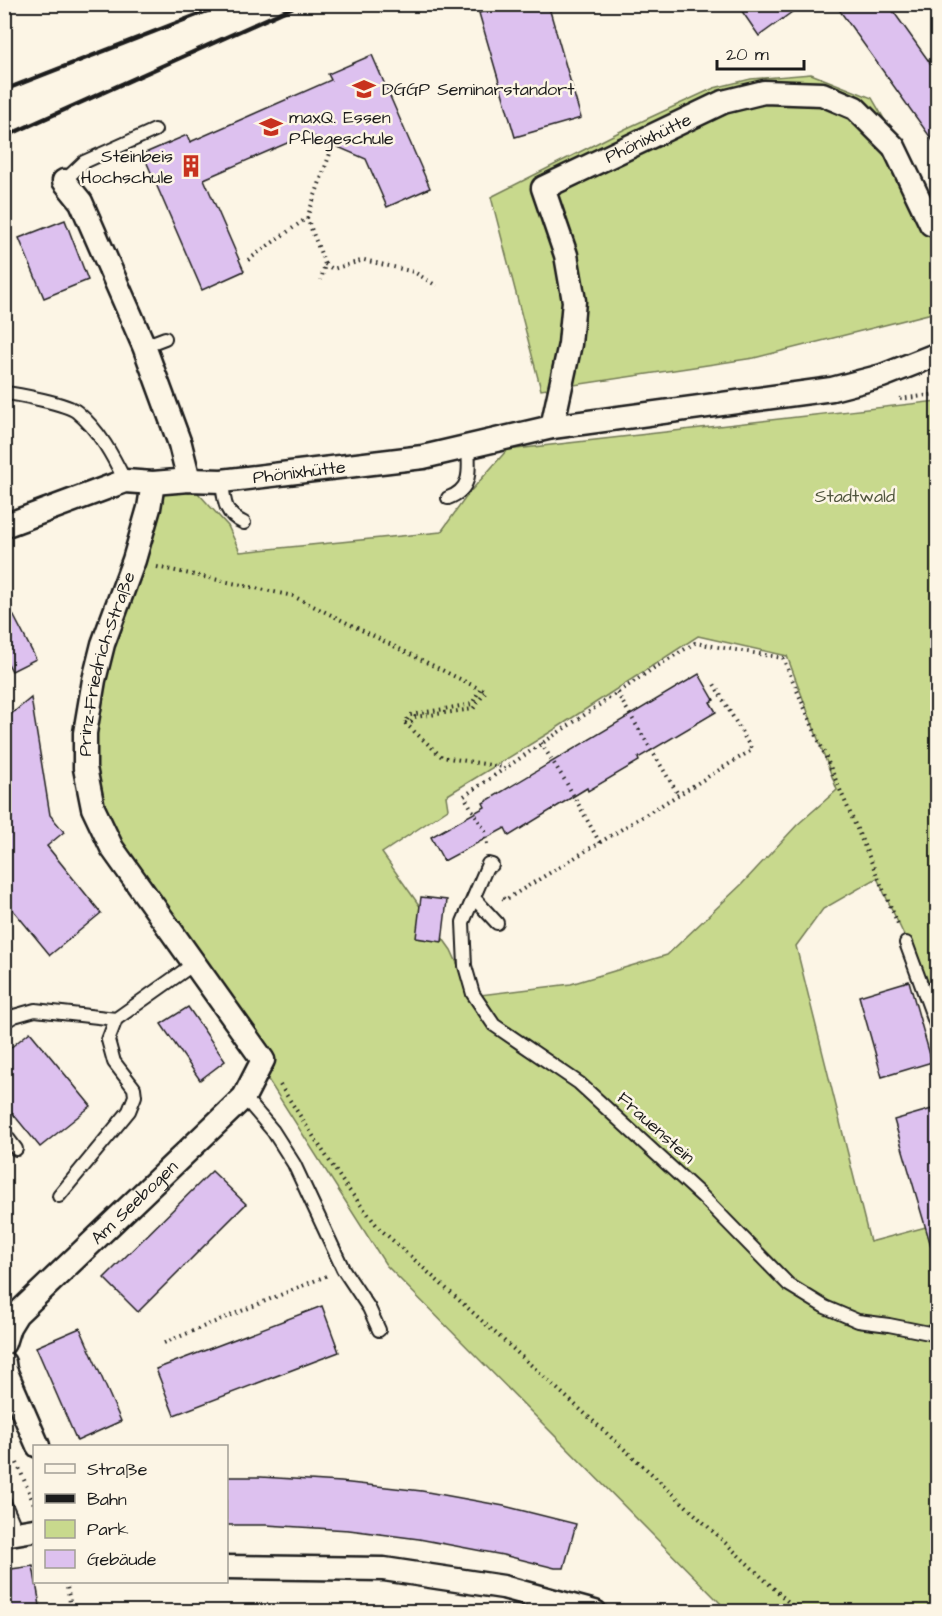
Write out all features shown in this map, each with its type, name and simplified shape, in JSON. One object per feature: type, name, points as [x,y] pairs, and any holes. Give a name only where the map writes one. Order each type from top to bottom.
[{"type":"street","name":"Phönixhütte","points":[[552,427],[570,344],[574,301],[566,255],[543,188],[723,102],[764,92],[822,94],[855,108],[894,147],[931,224]]},
{"type":"street","points":[[64,181],[81,202],[155,342],[189,480]]},
{"type":"street","name":"Phönixhütte","points":[[153,483],[189,480],[222,481],[423,457],[552,427],[832,389],[882,376],[938,354]]},
{"type":"street","name":"Phönixhütte","points":[[882,376],[938,372]]},
{"type":"street","points":[[4,526],[125,481],[153,483]]},
{"type":"street","name":"Prinz-Friedrich-Straße","points":[[153,483],[149,507],[134,560],[103,644],[93,680],[85,733],[85,768],[93,808],[112,848],[263,1060]]},
{"type":"street","name":"Am Seebogen","points":[[4,1343],[9,1327],[17,1314],[244,1097],[263,1060]]},
{"type":"street","points":[[4,1363],[38,1445]]},
{"type":"street","points":[[228,1567],[384,1569],[503,1587],[595,1611]]},
{"type":"lane","points":[[64,181],[84,162],[155,130]]},
{"type":"lane","points":[[4,393],[19,394],[76,410],[111,451],[125,481]]},
{"type":"lane","points":[[448,498],[458,495],[466,484],[469,472],[468,447]]},
{"type":"lane","points":[[222,481],[227,507],[233,518],[244,523]]},
{"type":"lane","name":"Frauenstein","points":[[490,864],[463,922],[465,966],[473,994],[494,1026],[579,1083],[702,1196],[789,1285],[825,1307],[858,1321],[899,1327],[938,1337]]},
{"type":"lane","points":[[474,898],[497,923]]},
{"type":"lane","points":[[906,943],[938,1030]]},
{"type":"lane","points":[[59,1196],[129,1111],[135,1096],[134,1088],[114,1062],[108,1040],[116,1019],[195,963]]},
{"type":"lane","points":[[4,1022],[14,1016],[35,1010],[116,1019]]},
{"type":"lane","points":[[244,1097],[273,1131],[294,1164],[343,1269],[369,1308],[379,1330]]},
{"type":"lane","points":[[4,1133],[16,1149]]},
{"type":"lane","points":[[4,1502],[18,1533]]},
{"type":"path","points":[[248,260],[307,218],[333,145]]},
{"type":"path","points":[[307,218],[325,264],[321,280]]},
{"type":"path","points":[[325,264],[333,269],[364,260],[414,272],[437,286]]},
{"type":"path","points":[[155,566],[292,596],[480,689],[472,704],[410,715],[405,723],[442,757],[504,768]]},
{"type":"path","points":[[485,831],[464,795],[695,643],[783,658],[906,943]]},
{"type":"path","points":[[490,864],[491,884],[505,900],[752,750],[714,684]]},
{"type":"path","points":[[617,693],[678,794]]},
{"type":"path","points":[[541,743],[600,843]]},
{"type":"path","points":[[263,1060],[345,1185],[379,1228],[654,1476],[799,1611]]},
{"type":"path","points":[[164,1343],[343,1269]]},
{"type":"path","points":[[13,1454],[33,1502]]},
{"type":"path","points":[[66,1583],[72,1611]]},
{"type":"path","points":[[792,1605],[810,1611]]},
{"type":"green space","points":[[811,74],[872,98],[937,210],[937,307],[932,313],[754,358],[541,390],[491,197],[625,129],[714,88],[751,79]]},
{"type":"green space","name":"Stadtwald","points":[[937,401],[937,1029],[903,933],[877,878],[823,909],[796,946],[870,1242],[937,1224],[937,1611],[728,1611],[386,1265],[246,1045],[112,855],[89,733],[155,485],[188,482],[228,526],[240,552],[441,532],[469,493],[507,450]],"holes":[[[698,636],[787,656],[837,790],[797,825],[742,884],[667,955],[571,984],[472,996],[451,950],[382,853],[448,809],[446,796],[552,731]]]},
{"type":"building","points":[[508,4],[548,4],[581,118],[515,137],[479,13]]},
{"type":"building","points":[[737,4],[803,4],[759,36]]},
{"type":"building","points":[[835,4],[888,4],[938,74],[938,148]]},
{"type":"building","name":"Steinbeis Hochschule","points":[[372,55],[430,188],[387,207],[366,159],[308,134],[204,179],[244,271],[202,290],[143,154],[187,135],[190,142],[331,80],[328,74]]},
{"type":"building","points":[[65,220],[88,280],[44,298],[19,238]]},
{"type":"building","points":[[4,597],[36,659],[12,671],[4,656]]},
{"type":"building","points":[[699,674],[714,700],[710,702],[716,712],[638,758],[639,761],[588,791],[587,788],[509,836],[505,828],[444,861],[431,837],[485,807],[483,803]]},
{"type":"building","points":[[31,698],[50,815],[64,832],[47,846],[101,913],[50,955],[4,899],[4,720]]},
{"type":"building","points":[[421,897],[447,900],[442,942],[416,938]]},
{"type":"building","points":[[909,981],[932,1062],[882,1077],[859,996]]},
{"type":"building","points":[[188,1007],[225,1061],[200,1080],[161,1024]]},
{"type":"building","points":[[30,1032],[91,1106],[40,1147],[4,1103],[4,1053]]},
{"type":"building","points":[[932,1109],[938,1129],[938,1245],[931,1246],[894,1120]]},
{"type":"building","points":[[212,1171],[246,1204],[138,1312],[104,1278]]},
{"type":"building","points":[[322,1306],[339,1352],[174,1415],[156,1369]]},
{"type":"building","points":[[80,1328],[121,1421],[77,1441],[36,1347]]},
{"type":"building","points":[[228,1477],[341,1482],[422,1491],[504,1506],[576,1524],[564,1568],[419,1539],[349,1530],[228,1525]]},
{"type":"building","points":[[33,1566],[33,1583],[36,1583],[41,1611],[4,1611],[4,1570]]},
{"type":"railway","points":[[4,90],[225,4]]},
{"type":"railway","points":[[4,137],[300,4]]},
{"type":"place","name":"DGGP Seminarstandort","points":[[364,89]]},
{"type":"place","name":"maxQ. Essen Pflegeschule","points":[[271,127]]},
{"type":"place","name":"Steinbeis Hochschule","points":[[191,166]]}]
